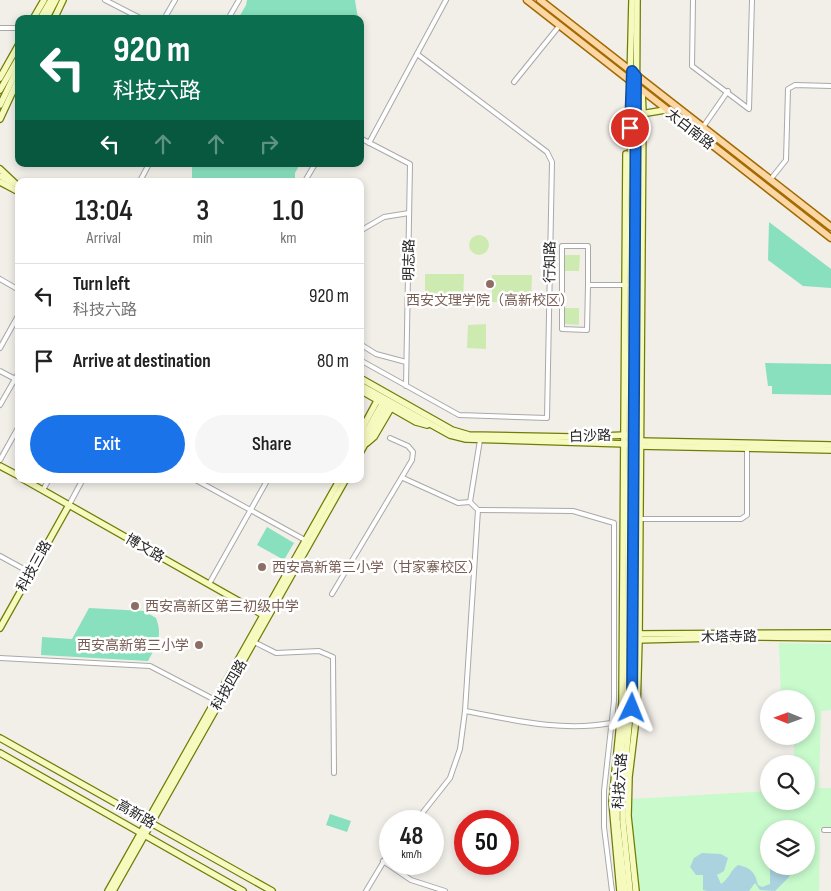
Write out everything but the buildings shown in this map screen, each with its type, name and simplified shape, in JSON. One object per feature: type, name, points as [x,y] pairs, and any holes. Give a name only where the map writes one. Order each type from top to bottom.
[{"type":"main road","points":[[35,15],[44,0]]},
{"type":"main road","points":[[42,15],[50,0]]},
{"type":"main road","points":[[48,15],[56,0]]},
{"type":"main road","points":[[56,15],[63,0]]},
{"type":"main road","name":"太白南路","points":[[527,0],[639,90],[831,238]]},
{"type":"main road","name":"太白南路","points":[[540,0],[831,227]]},
{"type":"main road","points":[[632,0],[634,73]]},
{"type":"main road","points":[[630,285],[628,80],[634,73],[637,0]]},
{"type":"main road","points":[[0,78],[15,51]]},
{"type":"main road","points":[[0,90],[15,64]]},
{"type":"main road","name":"科技六路","points":[[634,73],[639,90],[636,115],[626,435],[634,444]]},
{"type":"main road","points":[[0,105],[15,74]]},
{"type":"main road","points":[[0,119],[15,87]]},
{"type":"main road","points":[[620,891],[612,802],[622,702],[634,444],[644,113],[639,90]]},
{"type":"main road","points":[[636,115],[665,110]]},
{"type":"main road","points":[[0,170],[15,186]]},
{"type":"main road","points":[[0,176],[15,187]]},
{"type":"main road","points":[[0,182],[15,188]]},
{"type":"main road","points":[[0,187],[15,189]]},
{"type":"main road","name":"科技六路","points":[[630,285],[634,444],[632,708],[622,822],[630,891]]},
{"type":"main road","name":"白沙路","points":[[364,382],[386,401],[452,430],[469,435],[573,437],[626,435],[634,444],[831,445]]},
{"type":"main road","name":"白沙路","points":[[364,387],[450,435],[480,440],[831,450]]},
{"type":"main road","points":[[364,392],[386,401]]},
{"type":"main road","points":[[364,439],[386,401]]},
{"type":"main road","points":[[364,425],[386,401]]},
{"type":"main road","points":[[634,444],[639,519],[633,637],[637,711],[629,777],[628,807],[636,891]]},
{"type":"main road","points":[[0,466],[15,474]]},
{"type":"main road","name":"博文路","points":[[30,483],[266,616]]},
{"type":"main road","name":"科技四路","points":[[216,701],[254,642],[305,540],[338,483]]},
{"type":"main road","name":"科技四路","points":[[113,891],[216,701],[344,483]]},
{"type":"main road","name":"科技三路","points":[[0,628],[69,505]]},
{"type":"main road","name":"木塔寺路","points":[[633,637],[831,633]]},
{"type":"main road","name":"科技六路","points":[[626,891],[618,820],[618,789],[633,637]]},
{"type":"main road","name":"木塔寺路","points":[[633,637],[831,638]]},
{"type":"main road","name":"高新路","points":[[0,738],[272,891]]},
{"type":"main road","name":"高新路","points":[[0,753],[243,891]]},
{"type":"main road","name":"科技四路","points":[[108,891],[143,834]]},
{"type":"street","points":[[105,0],[134,15]]},
{"type":"street","points":[[166,15],[175,0]]},
{"type":"street","points":[[230,15],[238,0]]},
{"type":"street","points":[[364,140],[369,143],[446,0]]},
{"type":"street","points":[[693,0],[692,66],[728,91],[749,109],[752,0]]},
{"type":"street","points":[[514,82],[560,25]]},
{"type":"street","points":[[0,28],[15,28]]},
{"type":"street","name":"行知路","points":[[406,386],[459,415],[547,418],[552,162],[547,152],[417,54]]},
{"type":"street","points":[[770,180],[786,160],[788,89],[795,85],[831,86]]},
{"type":"street","points":[[703,128],[728,91]]},
{"type":"street","name":"明志路","points":[[369,143],[410,164],[406,386]]},
{"type":"street","points":[[307,178],[313,167]]},
{"type":"street","points":[[364,229],[384,217],[409,213]]},
{"type":"street","points":[[562,246],[588,246],[588,285],[587,330],[562,329],[562,246]]},
{"type":"street","points":[[0,279],[15,288]]},
{"type":"street","points":[[588,285],[630,285]]},
{"type":"street","points":[[0,348],[15,321]]},
{"type":"street","points":[[364,346],[376,354],[406,362]]},
{"type":"street","points":[[364,362],[406,386]]},
{"type":"street","points":[[0,371],[15,379]]},
{"type":"street","points":[[0,405],[15,383]]},
{"type":"street","points":[[0,460],[15,433]]},
{"type":"street","points":[[332,594],[412,460],[413,452],[408,446],[390,438]]},
{"type":"street","points":[[470,502],[480,440]]},
{"type":"street","points":[[639,519],[741,519],[746,515],[747,448]]},
{"type":"street","points":[[403,478],[458,503],[470,502],[478,510],[573,511],[614,523],[614,701],[604,791],[604,827],[612,891]]},
{"type":"street","points":[[43,490],[47,483]]},
{"type":"street","points":[[69,505],[81,483]]},
{"type":"street","points":[[201,483],[305,540]]},
{"type":"street","points":[[209,584],[266,483]]},
{"type":"street","points":[[425,810],[450,778],[460,749],[465,711],[478,510]]},
{"type":"street","points":[[0,556],[31,573]]},
{"type":"street","points":[[254,642],[276,653],[319,651],[333,657],[334,773]]},
{"type":"street","points":[[0,658],[150,666],[216,701]]},
{"type":"street","points":[[465,711],[536,724],[592,727],[611,723]]},
{"type":"street","points":[[824,830],[831,830]]},
{"type":"street","points":[[366,891],[379,868]]},
{"type":"street","points":[[402,875],[445,891]]},
{"type":"green space","points":[[247,0],[355,0],[357,15],[240,15]]},
{"type":"green space","points":[[192,167],[298,167],[295,178],[192,178]]},
{"type":"green space","points":[[769,222],[831,269],[831,288],[803,286],[768,260]]},
{"type":"green space","points":[[479,235],[486,238],[489,245],[486,252],[479,255],[472,252],[469,245],[472,238]]},
{"type":"green space","points":[[564,255],[580,255],[579,271],[564,271]]},
{"type":"green space","points":[[425,274],[464,274],[463,302],[425,300]]},
{"type":"green space","points":[[492,275],[532,275],[531,303],[492,302]]},
{"type":"green space","points":[[564,308],[579,308],[579,325],[564,324]]},
{"type":"green space","points":[[486,324],[486,349],[467,348],[468,325]]},
{"type":"green space","points":[[765,363],[831,364],[831,395],[772,394],[772,386],[768,386]]},
{"type":"green space","points":[[267,527],[294,543],[284,560],[257,545]]},
{"type":"green space","points":[[89,608],[144,611],[156,618],[159,635],[148,661],[41,655],[42,637],[72,639]]},
{"type":"green space","points":[[779,643],[831,644],[831,710],[821,711],[819,788],[831,788],[831,827],[820,828],[819,891],[637,891],[630,823],[631,799],[760,792],[760,810],[815,810],[815,755],[794,755],[794,745],[815,745],[815,690],[781,690]]},
{"type":"green space","points":[[330,814],[351,821],[347,832],[326,825]]},
{"type":"water","points":[[702,853],[721,854],[728,858],[724,871],[717,875],[721,884],[738,865],[752,871],[758,885],[762,887],[770,884],[770,875],[790,875],[775,891],[760,890],[755,883],[749,891],[707,891],[703,890],[703,875],[696,875],[690,867],[694,858]]},
{"type":"place","name":"西安文理学院（高新校区）","points":[[490,284]]},
{"type":"place","name":"西安高新第三小学（甘家寨校区）","points":[[262,567]]},
{"type":"place","name":"西安高新区第三初级中学","points":[[135,606]]},
{"type":"place","name":"西安高新第三小学","points":[[199,645]]},
{"type":"route","points":[[630,128],[630,82],[632,71],[636,76],[636,100],[632,708]]}]
